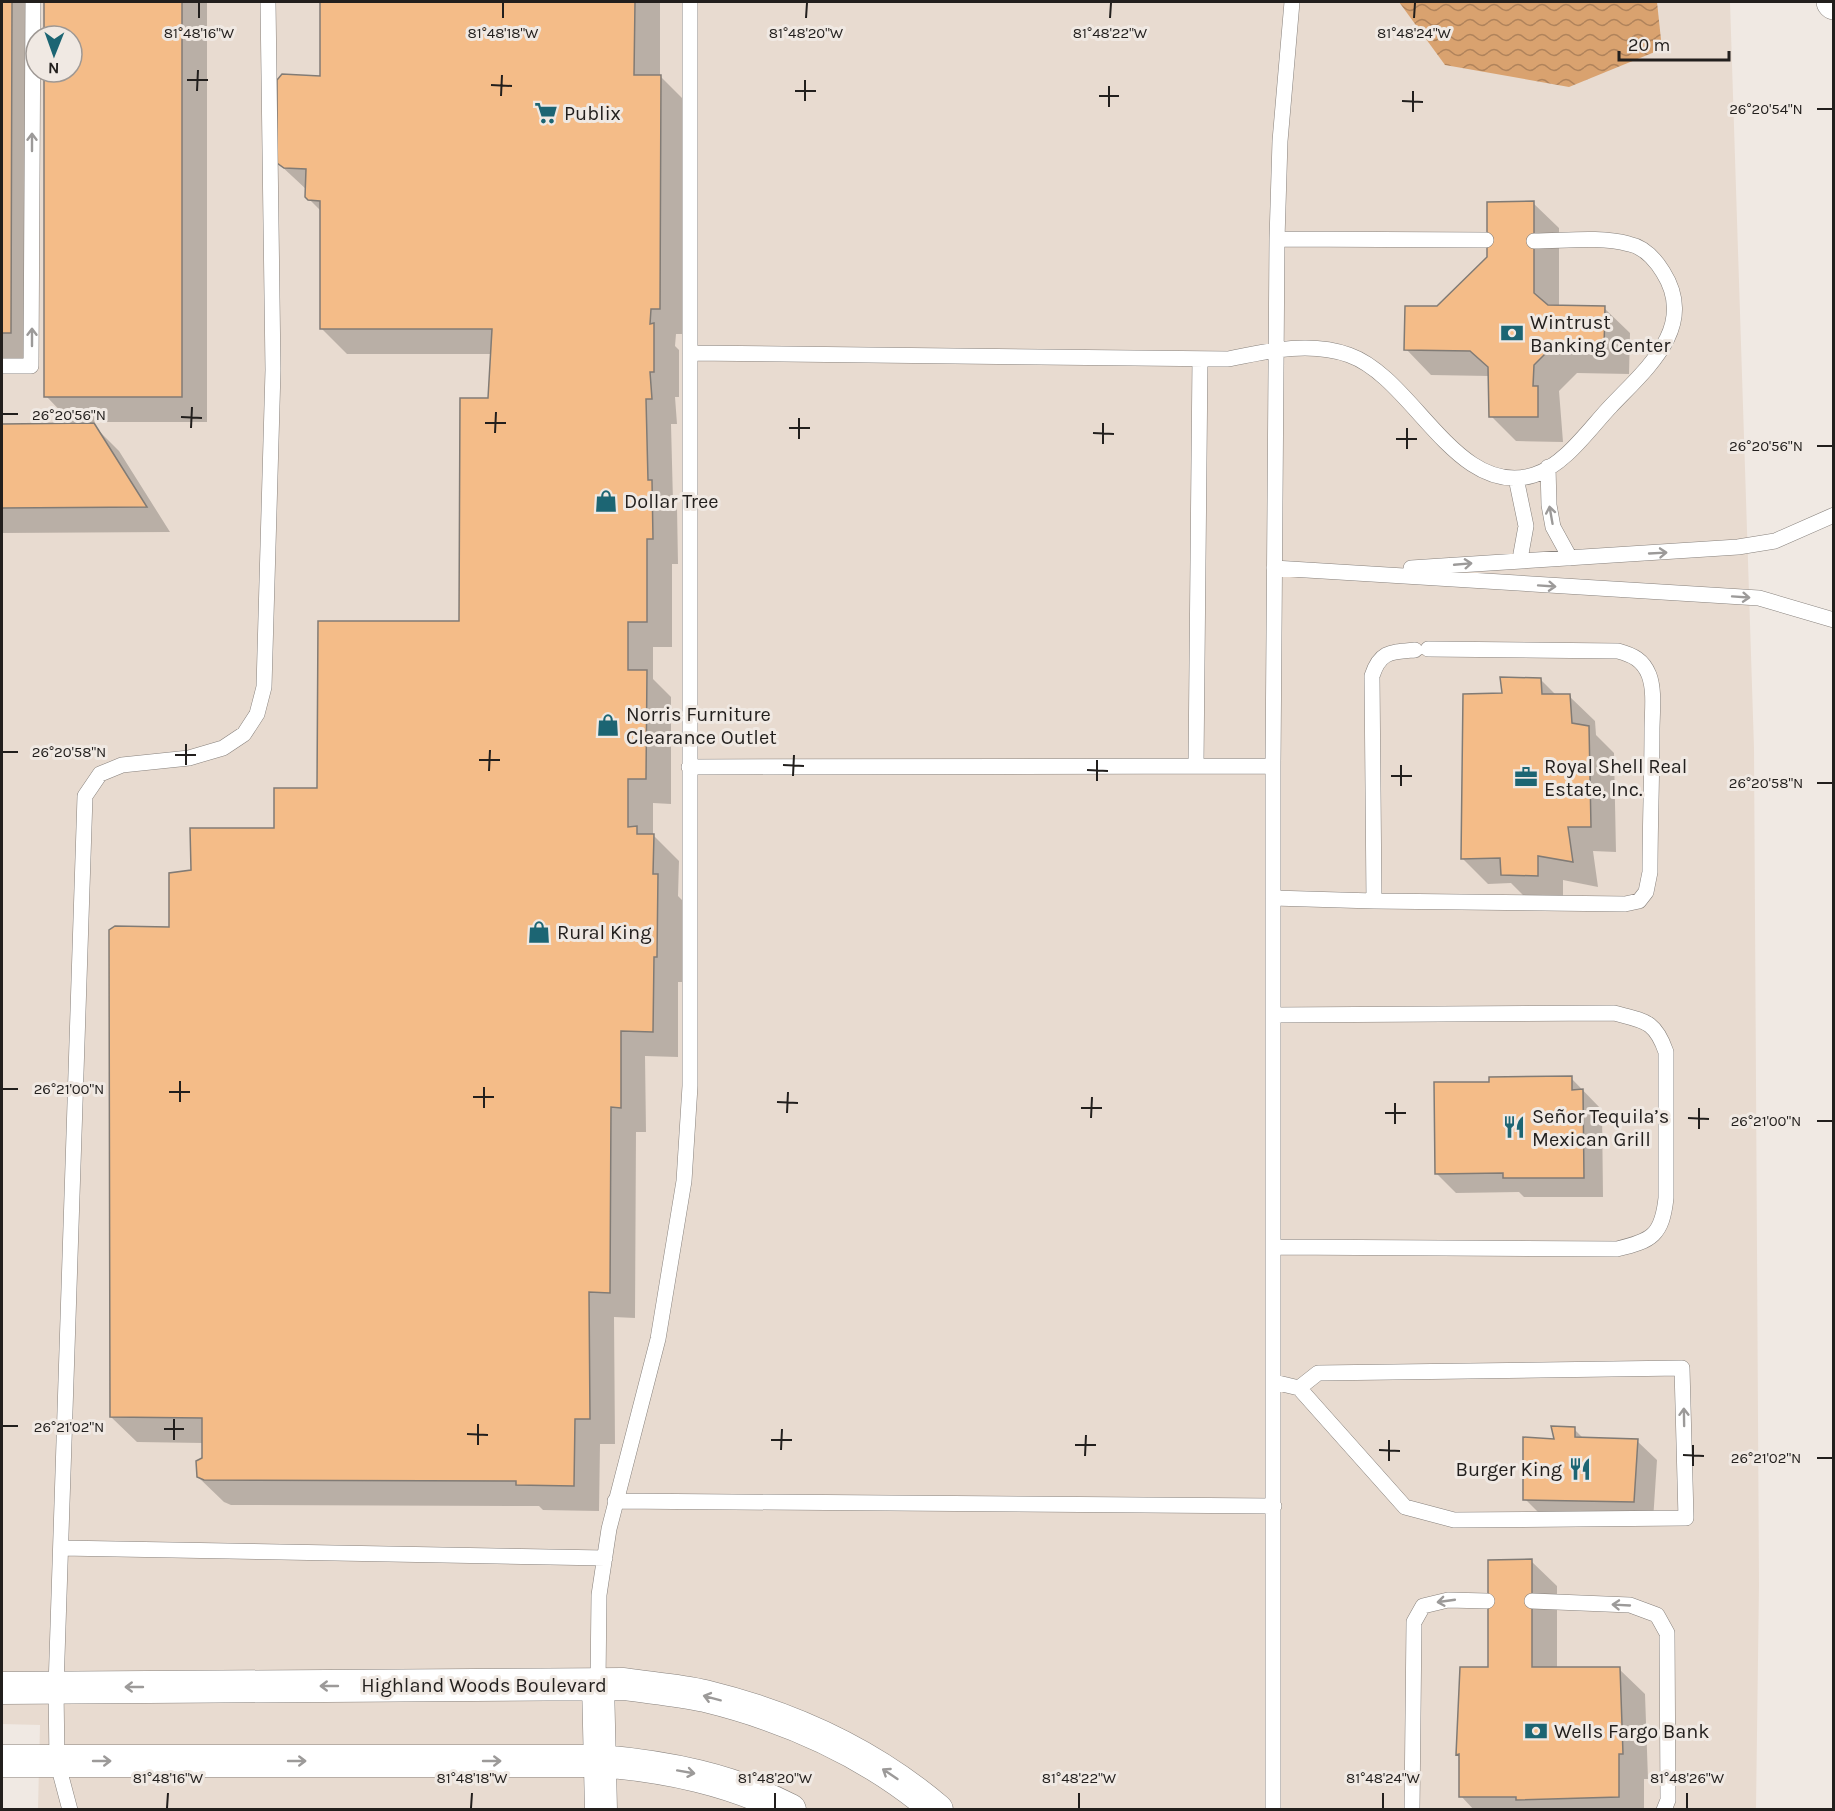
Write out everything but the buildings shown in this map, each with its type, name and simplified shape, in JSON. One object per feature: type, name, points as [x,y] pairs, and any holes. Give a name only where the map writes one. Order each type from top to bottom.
[{"type":"street","name":"Highland Woods Boulevard","points":[[2,1688],[598,1683],[704,1695],[781,1718],[854,1751],[888,1772],[937,1809]]},
{"type":"street","points":[[598,1683],[602,1761],[601,1809]]},
{"type":"street","points":[[2,1761],[602,1761],[695,1774],[735,1785],[790,1809]]},
{"type":"lane","points":[[2,366],[32,366],[33,2]]},
{"type":"lane","points":[[70,1809],[57,1761],[56,1688],[85,796],[100,774],[122,765],[189,758],[223,748],[244,734],[257,714],[264,687],[273,370],[268,2]]},
{"type":"lane","points":[[598,1683],[599,1595],[615,1501],[658,1339],[684,1182],[690,1075],[690,2]]},
{"type":"lane","points":[[1273,1809],[1273,766],[1277,239],[1280,141],[1292,2]]},
{"type":"lane","points":[[1277,239],[1486,240]]},
{"type":"lane","points":[[690,353],[1200,359],[1228,358],[1277,348],[1319,350],[1347,355],[1370,365],[1397,389],[1466,463],[1499,476],[1516,478],[1534,474],[1548,467],[1569,450],[1652,362],[1672,333],[1673,294],[1657,262],[1647,252],[1632,244],[1615,241],[1534,241]]},
{"type":"lane","points":[[1196,765],[1200,359]]},
{"type":"lane","points":[[1548,467],[1549,505],[1553,527],[1570,558]]},
{"type":"lane","points":[[1516,478],[1526,526],[1520,559]]},
{"type":"lane","points":[[1363,572],[1520,559],[1738,547],[1775,541],[1833,515]]},
{"type":"lane","points":[[1274,568],[1759,598],[1833,620]]},
{"type":"lane","points":[[1273,898],[1374,902],[1625,904],[1639,901],[1646,892],[1650,872],[1652,693],[1650,676],[1642,663],[1634,655],[1618,651],[1421,649],[1388,652],[1376,664],[1372,676],[1374,902]]},
{"type":"lane","points":[[689,767],[1273,766]]},
{"type":"lane","points":[[1273,1015],[1614,1012],[1648,1022],[1660,1034],[1666,1052],[1664,1218],[1656,1234],[1640,1244],[1617,1249],[1274,1247]]},
{"type":"lane","points":[[1274,1382],[1299,1388],[1405,1507],[1419,1513],[1454,1520],[1686,1518],[1682,1368],[1318,1373],[1299,1388]]},
{"type":"lane","points":[[615,1501],[1274,1506]]},
{"type":"lane","points":[[61,1548],[605,1558]]},
{"type":"lane","points":[[1412,1809],[1414,1622],[1423,1606],[1448,1600],[1488,1600]]},
{"type":"lane","points":[[1532,1601],[1630,1605],[1657,1615],[1667,1633],[1668,1800],[1664,1809]]},
{"type":"shaded area","points":[[2,2],[1730,2],[1754,748],[1759,1585],[1756,1809],[38,1809],[40,1725],[2,1724]]},
{"type":"water","points":[[1399,2],[1657,2],[1662,49],[1569,87],[1445,65]]},
{"type":"place","name":"Publix","points":[[546,113]]},
{"type":"place","name":"Wintrust Banking Center","points":[[1512,333]]},
{"type":"place","name":"Dollar Tree","points":[[606,501]]},
{"type":"place","name":"Norris Furniture Clearance Outlet","points":[[608,725]]},
{"type":"place","name":"Royal Shell Real Estate, Inc.","points":[[1526,777]]},
{"type":"place","name":"Rural King","points":[[539,932]]},
{"type":"place","name":"Señor Tequila’s Mexican Grill","points":[[1514,1127]]},
{"type":"place","name":"Burger King","points":[[1580,1469]]},
{"type":"place","name":"Wells Fargo Bank","points":[[1536,1731]]}]
